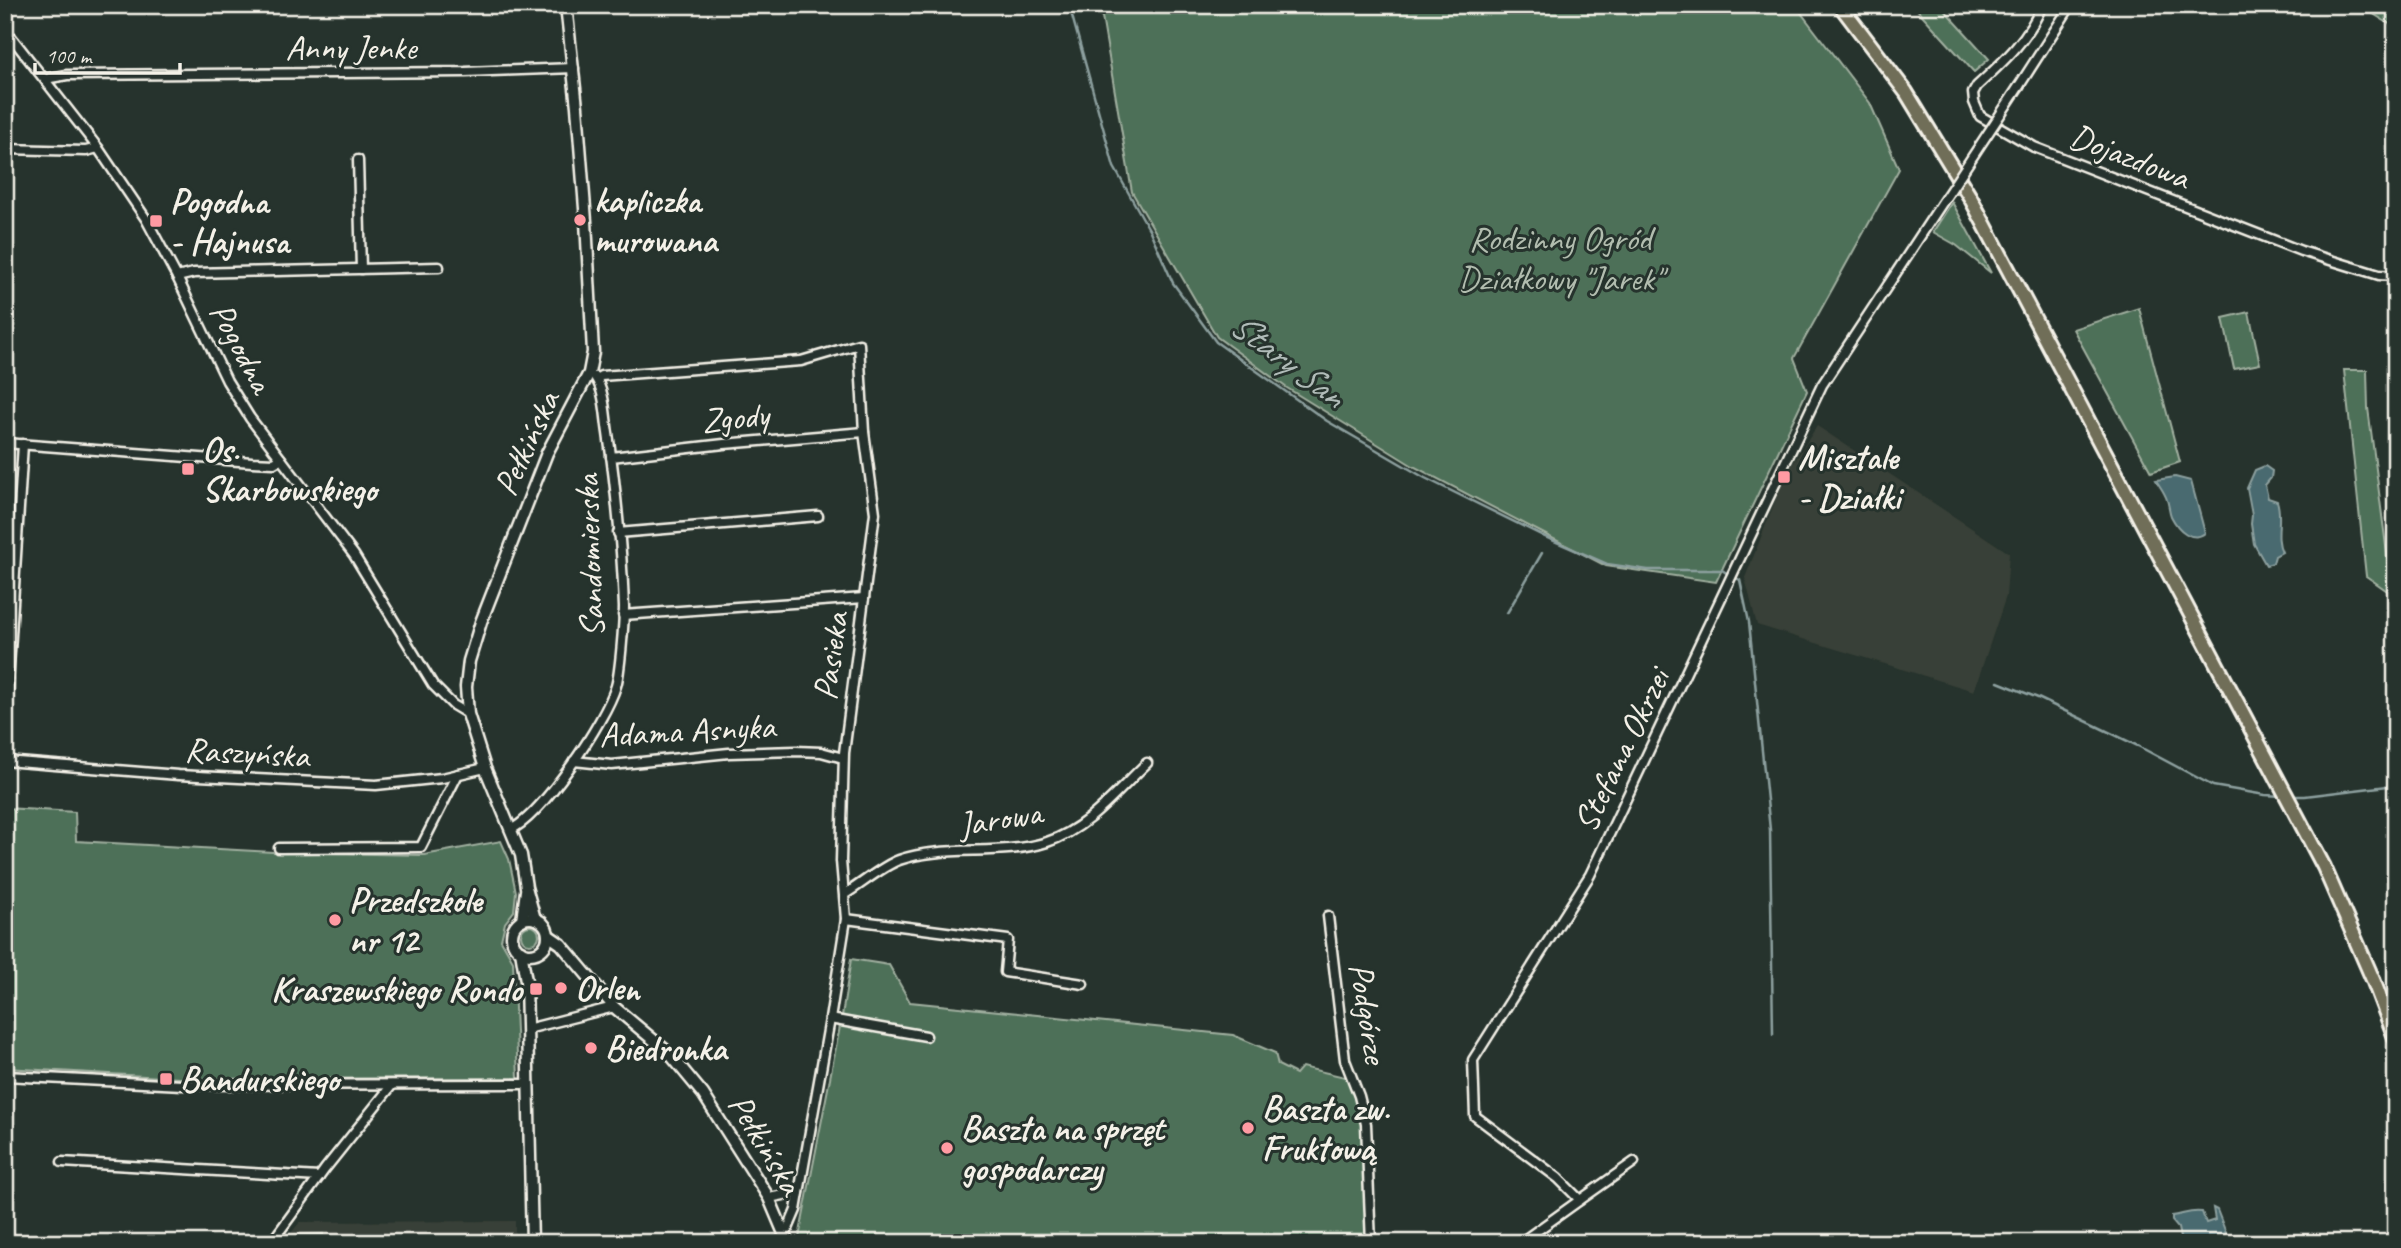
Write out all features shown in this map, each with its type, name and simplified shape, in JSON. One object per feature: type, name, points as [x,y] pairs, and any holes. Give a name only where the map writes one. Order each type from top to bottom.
[{"type":"main road","points":[[1840,5],[1906,92],[1970,197],[2300,820],[2350,925],[2396,1040]]},
{"type":"street","name":"Pełkińska","points":[[536,919],[526,887],[521,855],[485,768],[468,714],[466,687],[469,662],[481,622],[547,453],[593,376],[594,331],[574,68],[566,5]]},
{"type":"street","name":"Dojazdowa","points":[[2042,5],[2036,22],[2021,43],[1973,93],[1980,116],[2034,147],[2301,251],[2379,275],[2396,276]]},
{"type":"street","name":"Stefana Okrzei","points":[[1580,1200],[1558,1178],[1475,1116],[1473,1060],[1590,875],[1822,385],[2071,5]]},
{"type":"street","name":"Pogodna","points":[[5,29],[98,148],[146,219],[177,276],[227,382],[250,418],[354,555],[433,685],[453,705],[468,714]]},
{"type":"street","name":"Anny Jenke","points":[[45,79],[67,75],[465,72],[574,68]]},
{"type":"street","points":[[5,149],[86,151],[98,148]]},
{"type":"street","points":[[358,160],[361,270]]},
{"type":"street","points":[[177,276],[194,273],[439,267]]},
{"type":"street","name":"Pasieka","points":[[593,376],[801,361],[859,344],[864,432],[875,513],[844,758],[841,861],[846,919],[796,1210],[787,1239]]},
{"type":"street","name":"Sandomierska","points":[[510,830],[520,825],[541,804],[585,747],[616,686],[623,615],[618,533],[601,387],[593,376]]},
{"type":"street","name":"Zgody","points":[[611,457],[864,432]]},
{"type":"street","points":[[5,443],[252,462],[274,463],[281,459]]},
{"type":"street","points":[[5,731],[23,444]]},
{"type":"street","points":[[618,533],[818,516]]},
{"type":"street","points":[[623,615],[864,598]]},
{"type":"street","name":"Adama Asnyka","points":[[574,761],[612,765],[729,753],[796,751],[821,752],[844,758]]},
{"type":"street","name":"Raszyńska","points":[[5,761],[183,775],[376,785],[442,778],[485,768]]},
{"type":"street","name":"Jarowa","points":[[845,894],[898,860],[928,854],[1025,847],[1050,841],[1085,822],[1147,763]]},
{"type":"street","points":[[279,848],[421,848],[458,774]]},
{"type":"street","name":"Pełkińska","points":[[522,920],[526,887]]},
{"type":"street","name":"Podgórze","points":[[1328,916],[1345,1060],[1366,1124],[1371,1243]]},
{"type":"street","points":[[536,919],[545,926],[548,935],[543,947],[533,953],[521,951],[515,946],[512,936],[515,926],[522,920],[536,919]]},
{"type":"street","points":[[846,919],[1007,940],[1005,972],[1083,984]]},
{"type":"street","name":"Pełkińska","points":[[548,935],[561,944],[614,1007],[669,1053],[703,1094],[769,1198],[787,1239]]},
{"type":"street","name":"Pełkińska","points":[[543,947],[572,958]]},
{"type":"street","points":[[521,951],[526,981],[532,1243]]},
{"type":"street","points":[[526,981],[533,953]]},
{"type":"street","points":[[527,1029],[614,1007]]},
{"type":"street","points":[[830,1019],[926,1035]]},
{"type":"street","points":[[5,1076],[188,1085],[529,1084]]},
{"type":"street","points":[[271,1243],[392,1085]]},
{"type":"street","points":[[62,1162],[319,1177]]},
{"type":"street","points":[[1520,1243],[1634,1162]]},
{"type":"street","points":[[769,1198],[799,1192]]},
{"type":"shaded area","points":[[1817,426],[2009,553],[2006,596],[1974,691],[1757,625],[1745,578],[1785,476]]},
{"type":"shaded area","points":[[515,1221],[515,1243],[283,1243],[300,1222]]},
{"type":"green space","name":"Rodzinny Ogród Działkowy \"Jarek\"","points":[[1100,5],[1795,5],[1870,103],[1899,169],[1794,358],[1807,391],[1716,582],[1606,566],[1413,466],[1287,388],[1217,337],[1132,192]]},
{"type":"green space","points":[[1913,5],[1940,5],[1989,59],[1974,72]]},
{"type":"green space","points":[[2359,5],[2396,5],[2396,28]]},
{"type":"green space","points":[[1952,202],[1991,273],[1956,245],[1933,232]]},
{"type":"green space","points":[[2139,308],[2180,462],[2151,472],[2073,329]]},
{"type":"green space","points":[[2249,312],[2260,364],[2234,369],[2223,318]]},
{"type":"green space","points":[[2344,370],[2367,370],[2368,408],[2389,569],[2396,569],[2396,597],[2366,576]]},
{"type":"green space","points":[[5,808],[75,812],[76,841],[273,852],[424,855],[501,841],[509,859],[516,892],[514,911],[505,923],[501,940],[513,961],[518,1078],[197,1079],[5,1068]]},
{"type":"green space","points":[[526,926],[534,926],[539,935],[537,942],[526,944],[521,939],[521,931]]},
{"type":"green space","points":[[851,959],[889,965],[910,1002],[1233,1035],[1275,1053],[1278,1065],[1296,1074],[1302,1067],[1358,1080],[1368,1116],[1375,1243],[798,1243]]},
{"type":"green space","points":[[323,1234],[323,1243],[294,1243],[294,1235]]},
{"type":"water","points":[[2265,466],[2272,471],[2271,478],[2265,485],[2268,498],[2277,501],[2282,552],[2275,556],[2273,563],[2266,565],[2254,544],[2247,488],[2255,470]]},
{"type":"water","points":[[2175,477],[2191,481],[2205,533],[2200,536],[2190,536],[2177,526],[2156,480]]},
{"type":"water","points":[[2213,1208],[2217,1210],[2227,1243],[2181,1243],[2172,1216],[2202,1212],[2206,1223],[2215,1220]]},
{"type":"waterway","name":"Stary San","points":[[1069,5],[1114,167],[1150,231],[1173,283],[1216,342],[1327,421],[1425,478],[1543,536],[1607,564],[1648,570],[1722,570],[1728,574]]},
{"type":"waterway","points":[[1507,613],[1542,553]]},
{"type":"waterway","points":[[1734,577],[1740,580],[1749,622],[1770,830],[1773,1034]]},
{"type":"waterway","points":[[1998,682],[2138,746],[2213,786],[2281,796]]},
{"type":"waterway","points":[[2291,796],[2396,785]]},
{"type":"place","name":"kapliczka murowana","points":[[580,220]]},
{"type":"place","name":"Pogodna - Hajnusa","points":[[156,221]]},
{"type":"place","name":"Os. Skarbowskiego","points":[[188,469]]},
{"type":"place","name":"Misztale - Działki","points":[[1784,477]]},
{"type":"place","name":"Przedszkole nr 12","points":[[335,920]]},
{"type":"place","name":"Orlen","points":[[561,988]]},
{"type":"place","name":"Kraszewskiego Rondo","points":[[536,989]]},
{"type":"place","name":"Biedronka","points":[[591,1048]]},
{"type":"place","name":"Bandurskiego","points":[[166,1079]]},
{"type":"place","name":"Baszta zw. Fruktową","points":[[1248,1128]]},
{"type":"place","name":"Baszta na sprzęt gospodarczy","points":[[947,1148]]}]
